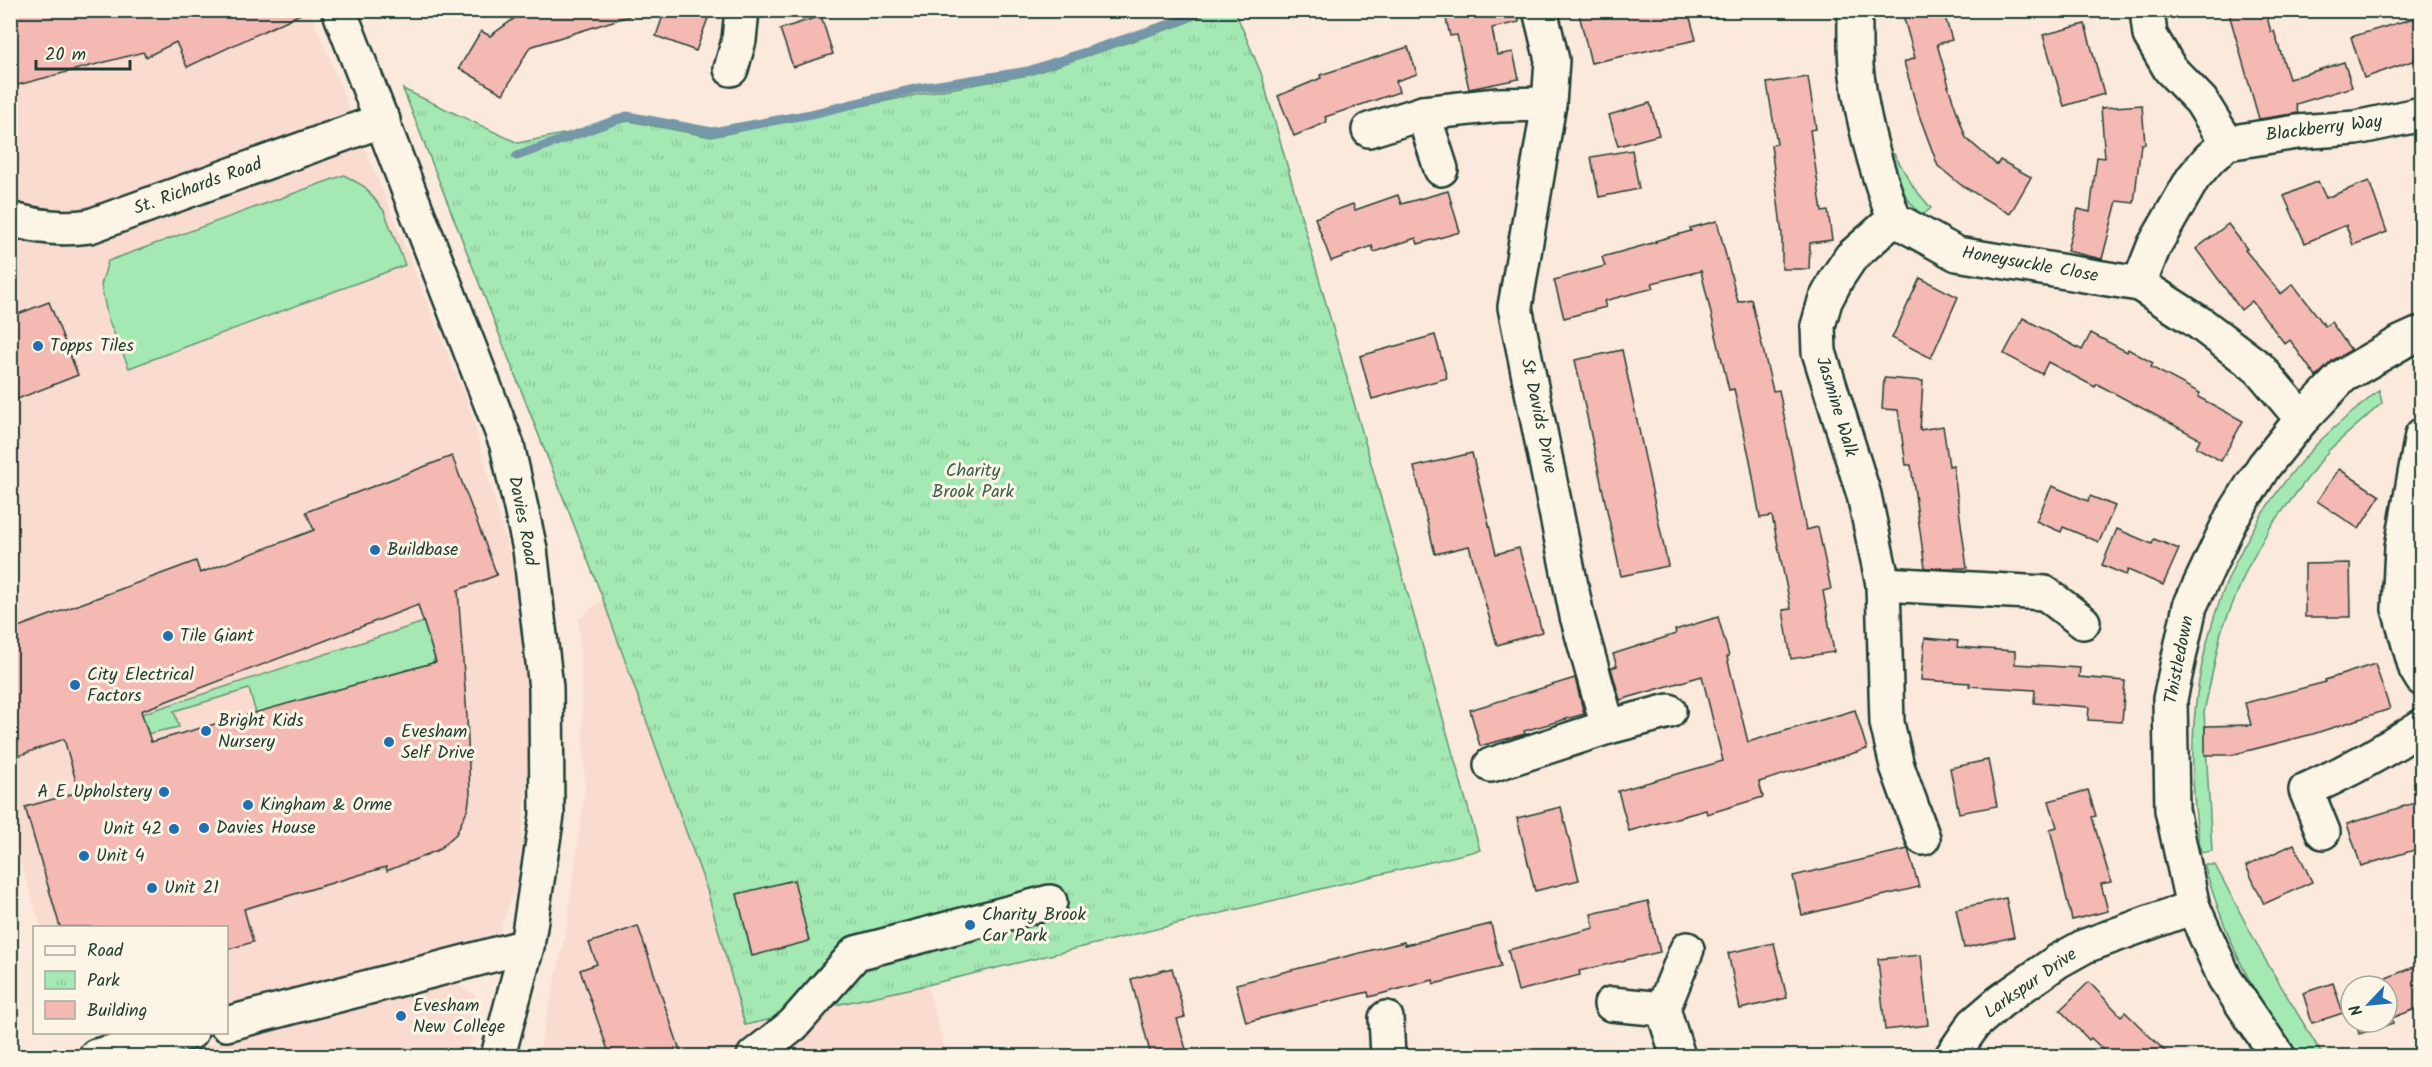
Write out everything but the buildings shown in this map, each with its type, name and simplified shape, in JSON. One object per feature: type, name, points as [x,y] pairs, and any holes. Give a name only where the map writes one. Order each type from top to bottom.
[{"type":"street","name":"Davies Road","points":[[339,10],[507,445],[530,549],[546,688],[547,815],[527,945],[498,1056]]},
{"type":"street","points":[[731,69],[739,40],[742,10]]},
{"type":"street","name":"St Davids Drive","points":[[1540,10],[1552,60],[1549,104],[1515,307],[1577,616],[1608,727]]},
{"type":"street","points":[[1855,10],[1857,73],[1865,125],[1893,219]]},
{"type":"street","points":[[2139,284],[2154,246],[2193,178],[2227,143],[2201,101],[2170,69],[2150,34],[2147,10]]},
{"type":"street","points":[[1369,130],[1423,113],[1498,105],[1549,104]]},
{"type":"street","points":[[1423,113],[1441,169]]},
{"type":"street","name":"Blackberry Way","points":[[2227,143],[2297,132],[2356,128],[2421,114]]},
{"type":"street","name":"St. Richards Road","points":[[10,219],[65,229],[90,226],[383,120]]},
{"type":"street","name":"Honeysuckle Close","points":[[1893,219],[1957,254],[2139,284],[2200,324],[2259,369],[2302,419]]},
{"type":"street","name":"Jasmine Walk","points":[[1893,219],[1851,257],[1841,271],[1825,301],[1818,326],[1819,352],[1864,495],[1883,584],[1887,723],[1898,766],[1923,838]]},
{"type":"street","name":"Thistledown","points":[[2278,1056],[2225,979],[2193,907],[2172,810],[2169,699],[2190,606],[2231,519],[2264,466],[2302,419],[2343,376],[2421,333]]},
{"type":"street","points":[[2421,435],[2402,547],[2399,609],[2421,680]]},
{"type":"street","points":[[1883,584],[2045,593],[2083,622]]},
{"type":"street","points":[[1491,765],[1608,727],[1669,711]]},
{"type":"street","points":[[2323,832],[2306,790],[2396,743],[2421,726]]},
{"type":"street","points":[[754,1056],[793,1025],[856,953],[1050,902]]},
{"type":"street","name":"Larkspur Drive","points":[[1952,1056],[1974,1024],[2001,1001],[2058,960],[2085,946],[2193,907]]},
{"type":"street","points":[[228,1023],[527,945]]},
{"type":"street","points":[[1678,1056],[1663,1009],[1687,949]]},
{"type":"street","points":[[1611,1004],[1663,1009]]},
{"type":"street","points":[[1386,1018],[1388,1056]]},
{"type":"street","points":[[96,1056],[183,1034]]},
{"type":"shaded area","points":[[10,11],[310,11],[470,409],[512,564],[525,660],[528,758],[519,877],[498,935],[228,1005],[228,926],[41,926],[10,828]]},
{"type":"shaded area","points":[[603,599],[707,890],[745,1024],[927,985],[947,1056],[538,1056],[566,933],[585,789],[579,619]]},
{"type":"shaded area","name":"Evesham New College","points":[[454,984],[475,995],[475,1028],[466,1056],[164,1056]]},
{"type":"green space","name":"Charity Brook Park","points":[[1212,11],[1235,11],[1261,73],[1480,850],[927,985],[745,1025],[707,890],[603,599],[403,89],[518,143],[629,121],[711,137],[920,94],[1029,75],[1181,25]]},
{"type":"green space","points":[[1894,154],[1914,188],[1931,208],[1922,216],[1905,196],[1892,173],[1886,157]]},
{"type":"green space","points":[[344,175],[365,187],[384,211],[405,265],[129,368],[108,319],[101,285],[108,261]]},
{"type":"green space","points":[[2379,390],[2382,403],[2329,450],[2269,529],[2247,569],[2221,632],[2204,712],[2212,851],[2201,853],[2194,797],[2193,741],[2198,687],[2209,634],[2226,583],[2250,534],[2280,488],[2324,437]]},
{"type":"green space","points":[[424,622],[435,658],[432,663],[256,713],[249,689],[174,711],[179,727],[142,735],[111,724]]},
{"type":"green space","points":[[2204,865],[2215,865],[2263,956],[2323,1056],[2301,1056],[2268,1014],[2231,941]]},
{"type":"waterway","points":[[517,156],[627,116],[712,132],[811,114],[919,88],[1028,71],[1179,21],[1202,10]]},
{"type":"place","name":"Topps Tiles","points":[[38,346]]},
{"type":"place","name":"Buildbase","points":[[375,550]]},
{"type":"place","name":"Tile Giant","points":[[168,636]]},
{"type":"place","name":"City Electrical Factors","points":[[75,685]]},
{"type":"place","name":"Bright Kids Nursery","points":[[206,731]]},
{"type":"place","name":"Evesham Self Drive","points":[[389,742]]},
{"type":"place","name":"A E Upholstery","points":[[164,792]]},
{"type":"place","name":"Kingham & Orme","points":[[248,805]]},
{"type":"place","name":"Davies House","points":[[204,828]]},
{"type":"place","name":"Unit 42","points":[[174,829]]},
{"type":"place","name":"Unit 4","points":[[84,856]]},
{"type":"place","name":"Unit 21","points":[[152,888]]},
{"type":"place","name":"Charity Brook Car Park","points":[[970,925]]},
{"type":"place","name":"Evesham New College","points":[[401,1016]]}]
